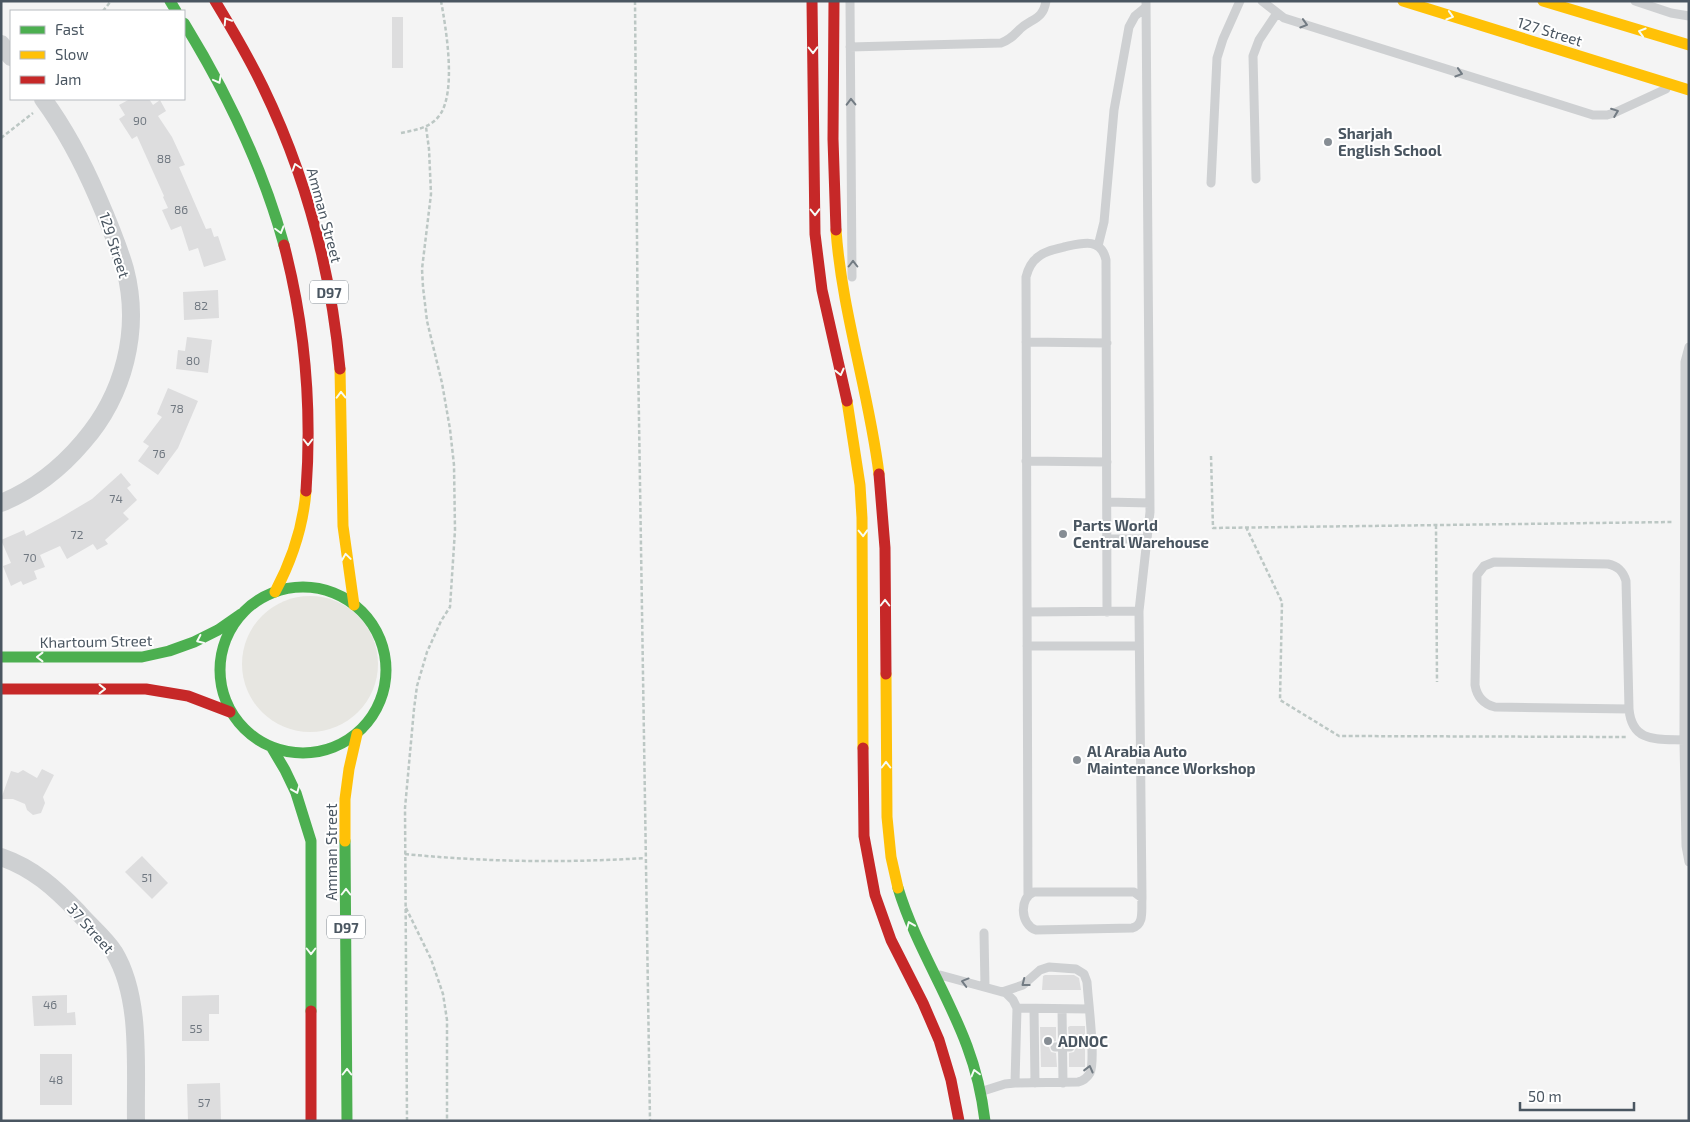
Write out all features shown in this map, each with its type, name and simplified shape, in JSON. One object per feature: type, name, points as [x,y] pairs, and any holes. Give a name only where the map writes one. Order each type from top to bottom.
[{"type":"main road","name":"Amman Street","points":[[215,1],[245,51],[277,117],[303,187],[323,262],[331,300],[341,379],[342,517],[354,605]]},
{"type":"main road","points":[[812,1],[816,244],[828,323],[851,420],[860,485],[862,518],[864,836],[866,859],[885,928],[928,1014],[942,1050],[951,1079],[959,1121]]},
{"type":"main road","points":[[834,1],[835,203],[840,273],[850,330],[875,441],[883,521],[886,808],[890,850],[902,903],[916,940],[961,1031],[974,1069],[985,1121]]},
{"type":"main road","name":"127 Street","points":[[1403,1],[1689,90]]},
{"type":"main road","name":"127 Street","points":[[1542,1],[1689,45]]},
{"type":"main road","name":"D97","points":[[185,25],[228,100],[260,170],[284,243],[300,319],[307,391],[308,486],[305,510],[294,553],[275,592]]},
{"type":"main road","points":[[296,587],[316,588],[336,594],[354,605],[369,620],[379,638],[385,658],[385,679],[381,700],[371,718],[357,734],[342,744],[325,751],[308,754],[290,753],[272,748],[256,739],[242,727],[230,712],[222,692],[220,672],[222,651],[229,632],[241,614],[256,601],[275,592],[296,587]]},
{"type":"main road","name":"Khartoum Street","points":[[1,657],[142,657],[160,654],[195,643],[213,634],[241,614]]},
{"type":"main road","points":[[1,689],[146,689],[188,696],[208,702],[230,712]]},
{"type":"main road","name":"Amman Street","points":[[347,1121],[346,799],[348,769],[357,734]]},
{"type":"main road","name":"Amman Street","points":[[272,748],[285,767],[295,787],[302,805],[311,841],[311,1121]]},
{"type":"street","points":[[1,44],[10,56]]},
{"type":"street","name":"129 Street","points":[[1,503],[26,490],[53,471],[75,452],[89,435],[100,420],[117,387],[129,343],[130,309],[125,269],[100,203],[79,157],[44,101]]},
{"type":"street","name":"37 Street","points":[[1,857],[25,867],[49,884],[112,950],[120,964],[129,990],[134,1023],[136,1121]]},
{"type":"lane","points":[[850,1],[853,267],[850,330]]},
{"type":"lane","points":[[850,48],[1001,43],[1012,38],[1020,29],[1038,18],[1046,1]]},
{"type":"lane","points":[[1211,183],[1217,58],[1223,39],[1240,1]]},
{"type":"lane","points":[[1262,1],[1284,18],[1593,115],[1614,113],[1674,86]]},
{"type":"lane","points":[[1581,13],[1585,1]]},
{"type":"lane","points":[[1635,1],[1671,13],[1689,16]]},
{"type":"lane","points":[[1098,246],[1104,222],[1114,110],[1129,27],[1135,16],[1146,4]]},
{"type":"lane","points":[[1108,612],[1106,260],[1105,255],[1098,246],[1087,243],[1044,252],[1032,262],[1026,277],[1028,895],[1025,900],[1024,920],[1028,927],[1036,930],[1135,928],[1141,923],[1139,611],[1150,503],[1146,4]]},
{"type":"lane","points":[[1256,178],[1254,56],[1256,45],[1276,13]]},
{"type":"lane","points":[[1026,342],[1107,343]]},
{"type":"lane","points":[[1689,347],[1685,362],[1684,522],[1684,740],[1686,846],[1689,862]]},
{"type":"lane","points":[[1026,461],[1107,462]]},
{"type":"lane","points":[[1107,502],[1150,503]]},
{"type":"lane","points":[[1107,539],[1147,539]]},
{"type":"lane","points":[[1629,709],[1495,707],[1484,702],[1479,697],[1475,685],[1477,575],[1484,566],[1494,562],[1608,564],[1622,571],[1626,581],[1629,709],[1632,722],[1635,728],[1645,737],[1684,740]]},
{"type":"lane","points":[[1027,612],[1139,611]]},
{"type":"lane","points":[[1026,646],[1139,646]]},
{"type":"lane","points":[[1028,895],[1034,892],[1131,892],[1137,893],[1142,898]]},
{"type":"lane","points":[[984,933],[985,987]]},
{"type":"lane","points":[[980,1092],[1004,1084],[1078,1082],[1088,1076],[1091,1069],[1086,978],[1080,971],[1072,968],[1044,968],[1023,986],[1002,992]]},
{"type":"lane","points":[[933,973],[1002,992],[1013,1000],[1017,1008],[1015,1083]]},
{"type":"lane","points":[[1017,1008],[1089,1009]]},
{"type":"lane","points":[[1034,1009],[1037,1047],[1035,1083]]},
{"type":"lane","points":[[1062,1009],[1063,1083]]},
{"type":"path","points":[[401,133],[426,126],[439,116],[444,108],[447,98],[447,46],[441,1]]},
{"type":"path","points":[[635,1],[638,356],[650,1121]]},
{"type":"path","points":[[1,138],[44,101]]},
{"type":"path","points":[[407,1121],[405,808],[417,686],[427,652],[450,607],[455,530],[454,465],[450,429],[442,383],[427,321],[422,287],[422,268],[431,194],[426,126]]},
{"type":"path","points":[[1211,456],[1213,528],[1684,522]]},
{"type":"path","points":[[1436,525],[1437,682]]},
{"type":"path","points":[[1246,527],[1282,602],[1280,700],[1339,736],[1645,737]]},
{"type":"path","points":[[405,854],[474,860],[535,862],[590,862],[646,858]]},
{"type":"path","points":[[405,907],[431,959],[444,994],[447,1020],[447,1121]]},
{"type":"sand","points":[[310,596],[336,602],[358,616],[372,638],[378,664],[372,690],[358,712],[336,726],[310,732],[284,726],[262,712],[248,690],[242,664],[248,638],[262,616],[284,602]]},
{"type":"building","points":[[392,17],[403,17],[403,68],[392,68]]},
{"type":"building","points":[[128,100],[150,100],[153,105],[160,100],[166,111],[158,116],[172,137],[185,165],[179,167],[206,229],[211,228],[214,237],[218,236],[226,260],[204,267],[198,248],[189,251],[181,226],[171,230],[162,210],[168,208],[164,196],[137,136],[132,139],[119,119],[125,115],[119,105]]},
{"type":"building","points":[[218,290],[219,318],[184,320],[183,292]]},
{"type":"building","points":[[187,337],[212,340],[208,373],[176,369],[178,350],[185,351]]},
{"type":"building","points":[[168,388],[198,401],[178,448],[158,475],[138,461],[149,446],[143,442],[162,417],[157,414]]},
{"type":"building","points":[[121,473],[131,485],[127,488],[137,500],[123,513],[129,519],[105,540],[108,544],[97,550],[93,544],[67,559],[60,546],[40,555],[45,567],[34,571],[37,579],[23,585],[21,581],[11,586],[3,566],[11,563],[1,540],[24,530],[26,536],[60,518],[92,499]]},
{"type":"building","points":[[42,769],[54,775],[43,797],[45,803],[41,813],[33,815],[27,810],[25,804],[13,799],[1,799],[11,771],[18,773],[23,770],[37,778]]},
{"type":"building","points":[[142,856],[168,883],[152,899],[125,872]]},
{"type":"building","points":[[1074,975],[1079,978],[1081,990],[1042,990],[1043,976]]},
{"type":"building","points":[[67,995],[67,1013],[75,1012],[76,1025],[34,1026],[32,996]]},
{"type":"building","points":[[219,995],[219,1014],[209,1014],[209,1041],[182,1041],[182,996]]},
{"type":"building","points":[[1085,1026],[1085,1067],[1069,1067],[1069,1053],[1074,1052],[1076,1047],[1074,1042],[1069,1041],[1068,1027]]},
{"type":"building","points":[[1040,1027],[1056,1027],[1056,1041],[1051,1042],[1049,1047],[1051,1052],[1056,1053],[1057,1067],[1041,1067]]},
{"type":"building","points":[[40,1054],[72,1054],[72,1105],[40,1105]]},
{"type":"building","points":[[220,1083],[221,1121],[188,1121],[187,1084]]},
{"type":"traffic: fast","points":[[170,1],[175,10]]},
{"type":"traffic: fast","points":[[185,25],[215,76],[242,130],[265,186],[284,245]]},
{"type":"traffic: fast","points":[[303,587],[335,593],[362,611],[380,638],[386,670],[380,702],[362,729],[335,747],[303,753],[271,747],[244,729],[226,702],[220,670],[226,638],[244,611],[271,593],[303,587]]},
{"type":"traffic: fast","points":[[1,657],[142,657],[169,651],[194,642],[218,630],[241,614]]},
{"type":"traffic: fast","points":[[272,748],[296,793],[311,841],[311,1011]]},
{"type":"traffic: fast","points":[[345,841],[347,1121]]},
{"type":"traffic: fast","points":[[898,888],[913,929],[967,1046],[978,1083],[985,1121]]},
{"type":"traffic: slow","points":[[1403,1],[1689,90]]},
{"type":"traffic: slow","points":[[1543,1],[1689,45]]},
{"type":"traffic: slow","points":[[836,230],[844,292],[875,443],[879,474]]},
{"type":"traffic: slow","points":[[340,369],[343,526],[354,605]]},
{"type":"traffic: slow","points":[[847,401],[860,485],[862,518],[863,748]]},
{"type":"traffic: slow","points":[[275,592],[287,568],[296,543],[305,505],[306,491]]},
{"type":"traffic: slow","points":[[886,674],[887,817],[891,857],[898,888]]},
{"type":"traffic: slow","points":[[345,841],[345,799],[349,769],[357,734]]},
{"type":"traffic: jam","points":[[215,1],[263,87],[292,155],[304,189],[323,260],[336,332],[340,369]]},
{"type":"traffic: jam","points":[[812,1],[815,234],[822,290],[847,401]]},
{"type":"traffic: jam","points":[[834,1],[833,139],[836,230]]},
{"type":"traffic: jam","points":[[284,245],[297,306],[305,367],[308,429],[306,491]]},
{"type":"traffic: jam","points":[[879,474],[885,548],[886,674]]},
{"type":"traffic: jam","points":[[1,689],[146,689],[188,696],[230,712]]},
{"type":"traffic: jam","points":[[863,748],[864,836],[875,895],[891,940],[923,1003],[939,1040],[951,1080],[959,1121]]},
{"type":"traffic: jam","points":[[311,1011],[311,1121]]},
{"type":"place","name":"Sharjah English School","points":[[1328,142]]},
{"type":"place","name":"Parts World Central Warehouse","points":[[1063,534]]},
{"type":"place","name":"Al Arabia Auto Maintenance Workshop","points":[[1077,760]]},
{"type":"place","name":"ADNOC","points":[[1048,1041]]}]
